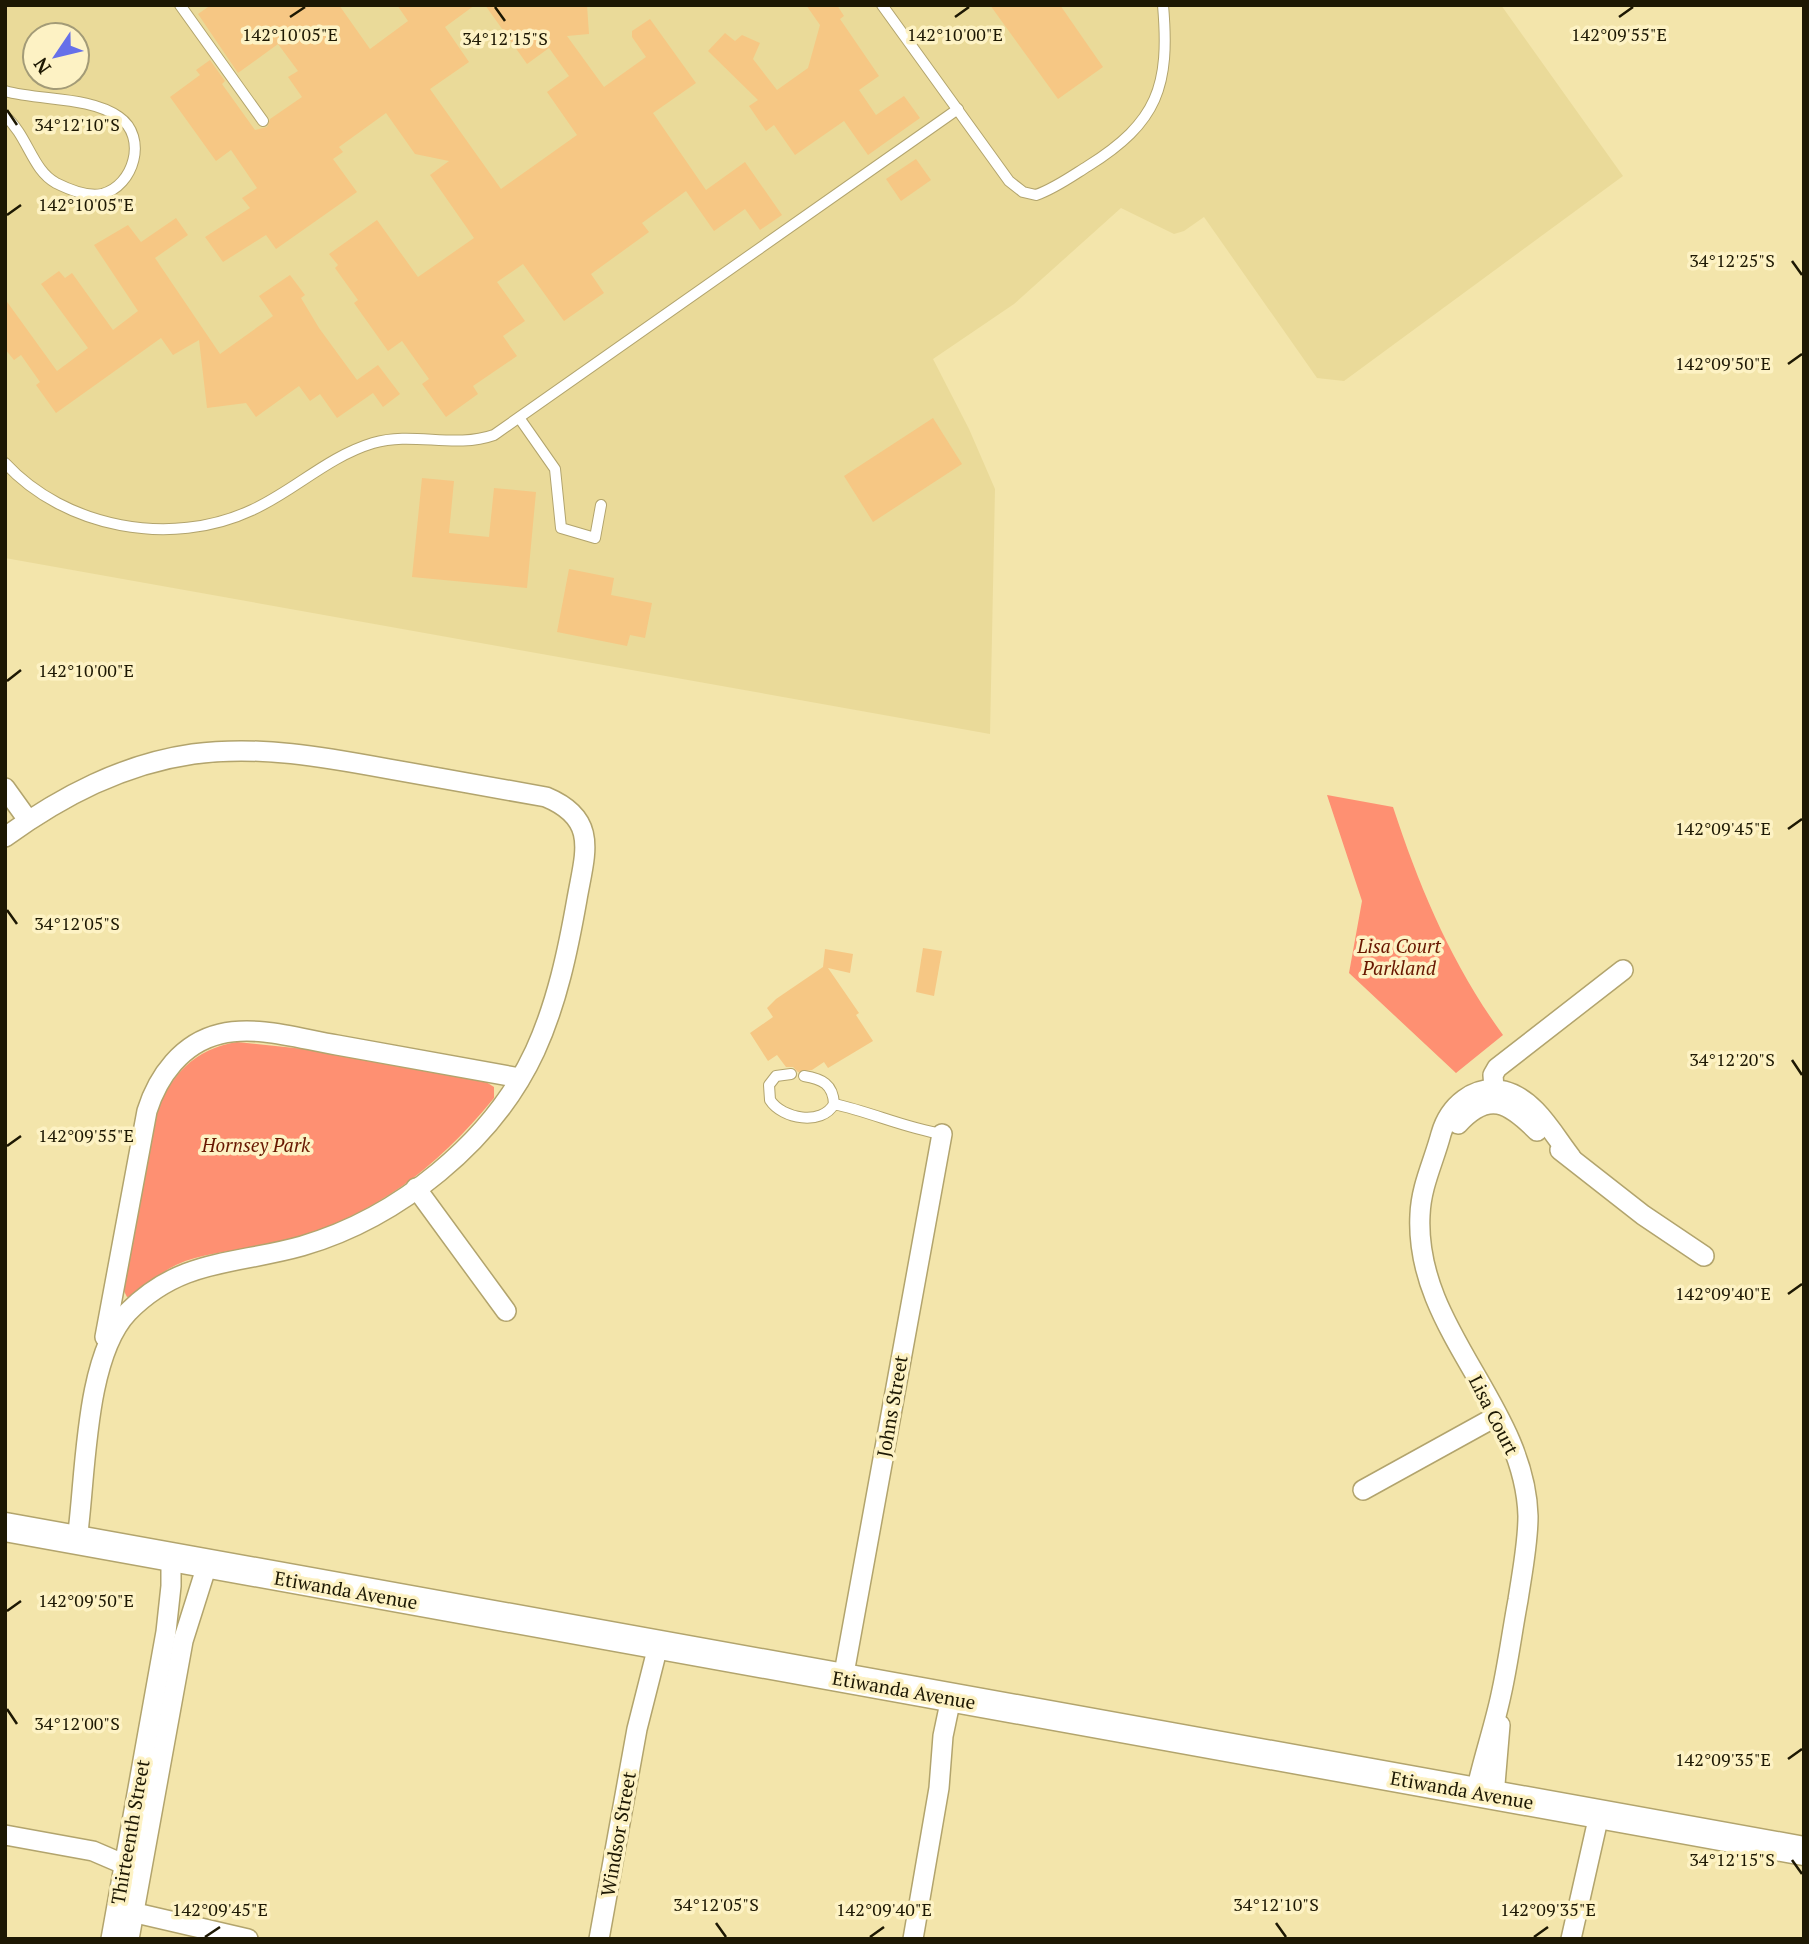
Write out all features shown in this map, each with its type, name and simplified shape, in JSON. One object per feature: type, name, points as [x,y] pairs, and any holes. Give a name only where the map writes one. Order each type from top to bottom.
[{"type":"street","points":[[5,837],[73,793],[113,775],[194,754],[243,751],[321,757],[546,797],[560,803],[578,817],[583,827],[584,857],[562,975],[544,1027],[520,1078],[475,1136],[416,1188],[379,1212],[332,1236],[271,1254],[201,1266],[180,1274],[160,1286],[126,1314],[102,1359]]},
{"type":"street","points":[[5,788],[28,820]]},
{"type":"street","points":[[1623,970],[1513,1058],[1497,1095],[1541,1136],[1643,1215],[1704,1256]]},
{"type":"street","points":[[69,1539],[83,1497],[86,1449],[147,1111],[154,1087],[167,1069],[189,1049],[220,1034],[272,1034],[520,1078]]},
{"type":"street","name":"Lisa Court","points":[[1485,1794],[1524,1565],[1528,1516],[1518,1464],[1497,1416],[1438,1309],[1423,1261],[1420,1215],[1423,1190],[1438,1145],[1471,1110],[1497,1095]]},
{"type":"street","name":"Johns Street","points":[[843,1679],[942,1134]]},
{"type":"street","points":[[416,1188],[506,1311]]},
{"type":"street","points":[[1363,1490],[1497,1416]]},
{"type":"street","name":"Etiwanda Avenue","points":[[5,1527],[1804,1851]]},
{"type":"street","name":"Thirteenth Street","points":[[137,1847],[166,1632],[171,1586],[170,1558]]},
{"type":"street","name":"Thirteenth Street","points":[[123,1925],[137,1847],[183,1641],[207,1565]]},
{"type":"street","name":"Windsor Street","points":[[599,1939],[652,1644]]},
{"type":"street","points":[[913,1939],[957,1699]]},
{"type":"street","points":[[1571,1939],[1578,1902],[1593,1853],[1593,1814]]},
{"type":"street","points":[[5,1835],[93,1851],[133,1868]]},
{"type":"street","points":[[93,1851],[137,1847]]},
{"type":"street","points":[[123,1925],[248,1939]]},
{"type":"lane","points":[[180,5],[263,121]]},
{"type":"lane","points":[[882,5],[1013,185],[1025,194],[1042,193],[1122,144],[1143,121],[1161,83],[1165,60],[1163,5]]},
{"type":"lane","points":[[5,91],[93,107],[120,117],[129,127],[133,138],[134,160],[121,183],[101,194],[66,188],[40,170],[23,133],[5,116]]},
{"type":"lane","points":[[5,463],[34,488],[84,515],[135,528],[181,527],[232,518],[250,511],[330,462],[376,442],[396,439],[478,440],[520,419],[688,296],[957,109]]},
{"type":"lane","points":[[520,419],[555,469],[561,528],[595,538],[601,505]]},
{"type":"lane","points":[[791,1074],[776,1076],[769,1085],[770,1100],[778,1109],[814,1118],[827,1114],[834,1104],[833,1092],[826,1083],[804,1076]]},
{"type":"lane","points":[[834,1104],[882,1116],[908,1127],[942,1134]]},
{"type":"shaded area","points":[[5,5],[1501,5],[1623,176],[1344,381],[1317,378],[1204,217],[1184,231],[1174,234],[1121,208],[1014,304],[933,359],[969,429],[995,489],[990,734],[5,558]]},
{"type":"green space","name":"Lisa Court Parkland","points":[[1327,795],[1393,807],[1439,926],[1468,981],[1503,1035],[1456,1073],[1349,973],[1362,901]]},
{"type":"green space","name":"Hornsey Park","points":[[237,1042],[304,1049],[486,1082],[494,1087],[494,1098],[472,1124],[426,1168],[401,1187],[348,1218],[286,1241],[189,1260],[170,1268],[133,1296],[127,1297],[124,1291],[156,1115],[162,1101],[176,1076],[196,1058],[208,1051]]},
{"type":"building","points":[[211,5],[339,5],[370,49],[408,21],[397,5],[475,5],[445,27],[469,62],[430,89],[501,189],[577,135],[547,92],[569,76],[549,48],[527,64],[485,5],[587,5],[589,34],[567,36],[604,87],[646,57],[632,37],[632,31],[650,19],[696,83],[653,113],[706,190],[745,162],[782,215],[760,230],[745,209],[714,231],[686,191],[642,223],[649,232],[591,274],[604,293],[564,321],[523,264],[497,282],[525,321],[503,336],[517,356],[473,386],[478,394],[446,417],[422,384],[429,379],[402,341],[388,351],[354,303],[358,300],[335,268],[338,265],[329,254],[377,220],[418,277],[474,238],[430,175],[449,161],[415,154],[386,113],[339,147],[343,152],[333,159],[357,192],[276,249],[266,235],[223,262],[205,237],[250,208],[242,198],[257,188],[231,150],[216,161],[170,97],[200,75],[196,70],[210,60],[225,81],[222,84],[255,130],[267,127],[270,119],[302,97],[288,77],[298,71],[278,44],[238,73],[198,14]]},
{"type":"building","points":[[806,5],[837,5],[844,16],[840,19],[879,76],[859,90],[876,115],[904,96],[920,118],[868,155],[844,121],[795,155],[774,125],[766,131],[749,106],[758,100],[708,51],[725,33],[735,41],[742,35],[760,43],[753,59],[777,90],[808,68],[820,25]]},
{"type":"building","points":[[990,5],[1060,5],[1103,67],[1058,99]]},
{"type":"building","points":[[916,159],[931,180],[901,201],[886,179]]},
{"type":"building","points":[[176,218],[188,235],[155,258],[220,354],[273,316],[259,296],[290,275],[305,295],[301,298],[319,328],[357,380],[378,365],[400,394],[383,407],[373,393],[337,418],[320,394],[310,401],[299,386],[256,417],[246,403],[207,408],[199,340],[173,355],[161,338],[56,413],[36,385],[40,382],[21,355],[14,360],[5,349],[5,299],[57,371],[88,348],[41,284],[59,271],[65,278],[72,273],[113,330],[138,311],[94,245],[128,225],[141,242]]},
{"type":"building","points":[[933,418],[962,464],[873,522],[844,476]]},
{"type":"building","points":[[422,478],[454,481],[449,533],[489,537],[494,488],[536,492],[527,588],[412,577]]},
{"type":"building","points":[[569,569],[614,578],[611,595],[652,603],[645,638],[630,635],[627,646],[557,632]]},
{"type":"building","points":[[923,948],[942,951],[934,996],[916,992]]},
{"type":"building","points":[[825,949],[853,954],[850,973],[828,968],[859,1013],[856,1015],[873,1041],[828,1068],[824,1062],[812,1070],[798,1072],[793,1067],[786,1067],[777,1055],[768,1061],[750,1033],[773,1017],[767,1008],[776,999],[823,967]]}]
